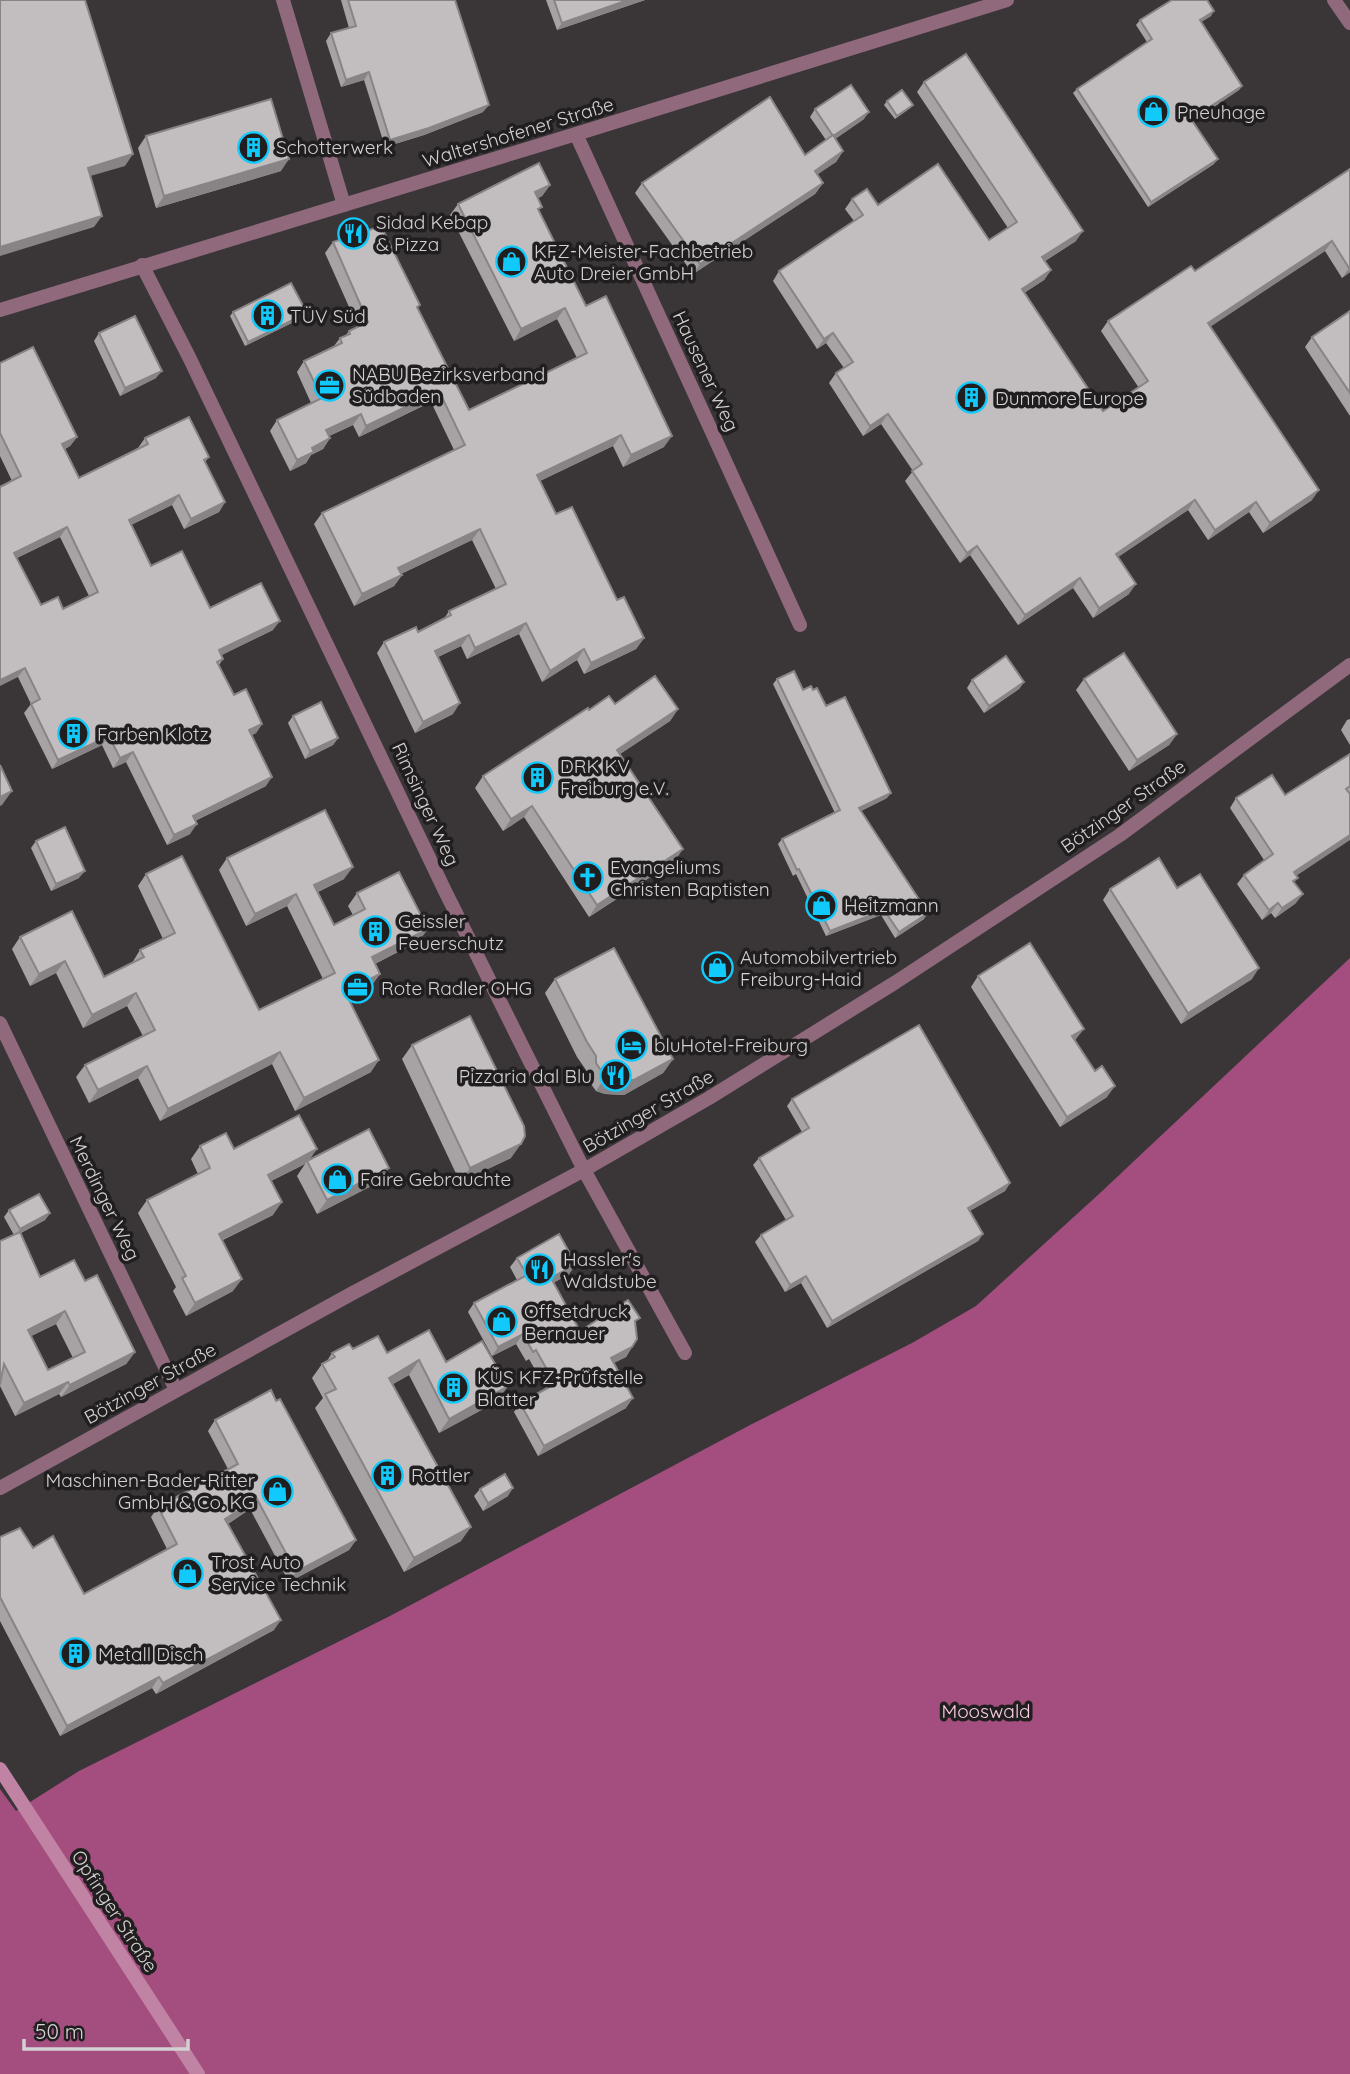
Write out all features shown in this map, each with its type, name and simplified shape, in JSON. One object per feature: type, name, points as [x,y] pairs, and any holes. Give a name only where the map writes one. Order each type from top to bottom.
[{"type":"main road","name":"Opfinger Straße","points":[[0,1769],[198,2074]]},
{"type":"street","points":[[283,0],[344,205]]},
{"type":"street","name":"Waltershofener Straße","points":[[0,310],[1006,0]]},
{"type":"street","points":[[1334,0],[1350,23]]},
{"type":"street","name":"Hausener Weg","points":[[576,134],[800,625]]},
{"type":"street","name":"Rimsinger Weg","points":[[142,265],[189,357],[445,891],[584,1170],[685,1353]]},
{"type":"street","name":"Bötzinger Straße","points":[[0,1488],[584,1170],[709,1098],[886,988],[1120,835],[1350,665]]},
{"type":"street","name":"Merdinger Weg","points":[[0,1023],[176,1390]]},
{"type":"green space","name":"Mooswald","points":[[1350,958],[1350,2074],[0,2074],[0,1789],[16,1811],[79,1771],[388,1617],[752,1424],[912,1343],[976,1306]]},
{"type":"building","points":[[0,0],[85,0],[133,154],[88,168],[102,216],[0,247]]},
{"type":"building","points":[[348,0],[455,0],[489,105],[390,140],[369,72],[346,80],[331,33],[356,26]]},
{"type":"building","points":[[554,0],[628,0],[562,23]]},
{"type":"building","points":[[1172,0],[1207,0],[1214,11],[1200,20],[1242,86],[1191,119],[1218,159],[1151,202],[1077,89],[1152,39],[1140,20]]},
{"type":"building","points":[[966,54],[1083,231],[1042,257],[1051,270],[1022,289],[1103,411],[1148,381],[1108,321],[1191,266],[1195,271],[1350,169],[1350,267],[1332,241],[1208,323],[1319,490],[1270,523],[1256,502],[1215,530],[1195,500],[1116,554],[1136,584],[1099,608],[1080,578],[1025,615],[977,546],[967,553],[912,471],[922,464],[888,414],[870,426],[836,373],[853,362],[833,333],[824,339],[779,271],[863,215],[852,199],[867,189],[878,205],[938,164],[989,240],[1017,222],[924,82]]},
{"type":"building","points":[[851,85],[869,112],[833,136],[815,109]]},
{"type":"building","points":[[902,90],[913,105],[897,116],[887,101]]},
{"type":"building","points":[[770,97],[805,155],[833,135],[843,151],[815,171],[823,183],[700,264],[642,183]]},
{"type":"building","points":[[271,99],[289,159],[164,196],[146,136]]},
{"type":"building","points":[[539,163],[550,185],[535,192],[542,207],[538,209],[586,306],[606,296],[672,436],[631,455],[621,435],[537,475],[556,514],[572,507],[617,600],[624,597],[644,638],[591,663],[584,649],[550,671],[526,623],[475,648],[469,635],[435,651],[460,703],[423,722],[384,642],[416,627],[418,632],[451,615],[449,611],[506,584],[480,529],[398,568],[402,575],[362,594],[322,513],[465,445],[439,391],[366,426],[361,414],[326,430],[330,438],[312,448],[314,452],[297,460],[277,420],[322,398],[304,361],[342,343],[340,338],[368,322],[333,242],[381,226],[420,305],[417,307],[469,410],[587,353],[565,308],[521,329],[458,204]]},
{"type":"building","name":"TÜV Süd","points":[[291,283],[307,313],[248,342],[233,312]]},
{"type":"building","points":[[1350,311],[1350,393],[1312,337]]},
{"type":"building","points":[[135,316],[162,371],[125,388],[99,333]]},
{"type":"building","points":[[33,347],[77,437],[62,444],[79,478],[148,444],[145,438],[189,417],[209,457],[204,460],[225,502],[191,519],[179,495],[129,520],[151,566],[182,551],[210,608],[261,583],[280,621],[219,650],[223,659],[217,662],[234,695],[246,689],[262,724],[249,730],[272,777],[193,816],[197,824],[174,835],[133,752],[120,758],[109,736],[58,760],[31,704],[40,699],[25,668],[0,680],[0,487],[21,476],[0,433],[0,363]],"holes":[[[67,527],[98,592],[63,609],[58,597],[41,605],[14,553]]]},
{"type":"building","points":[[1124,653],[1177,734],[1137,760],[1084,679]]},
{"type":"building","points":[[1006,656],[1024,682],[989,706],[972,680]]},
{"type":"building","points":[[794,671],[803,690],[811,686],[813,690],[817,688],[826,706],[845,697],[891,793],[859,808],[928,913],[899,932],[884,910],[830,931],[782,839],[840,810],[777,679]]},
{"type":"building","points":[[655,676],[678,709],[617,750],[683,849],[597,905],[532,806],[511,819],[483,776],[588,708],[589,710],[609,696],[615,704]]},
{"type":"building","points":[[321,702],[338,738],[310,751],[293,716]]},
{"type":"building","points":[[1350,754],[1350,786],[1346,789],[1350,794],[1350,835],[1294,872],[1298,878],[1293,881],[1303,894],[1282,908],[1278,903],[1269,910],[1244,875],[1273,854],[1236,798],[1272,775],[1285,795]]},
{"type":"building","points":[[0,765],[12,791],[0,797]]},
{"type":"building","points":[[325,810],[353,867],[314,885],[334,925],[365,909],[357,893],[399,872],[428,929],[372,957],[380,974],[345,992],[379,1060],[304,1098],[280,1052],[168,1109],[147,1066],[98,1090],[85,1065],[155,1030],[136,993],[92,1015],[65,961],[39,974],[20,937],[72,911],[104,977],[144,957],[140,950],[175,933],[146,874],[182,856],[259,1010],[335,973],[296,894],[255,914],[227,858]]},
{"type":"building","points":[[65,827],[85,871],[56,884],[36,841]]},
{"type":"building","points":[[1159,858],[1177,888],[1200,874],[1259,968],[1188,1013],[1110,889]]},
{"type":"building","points":[[1030,943],[1084,1029],[1072,1036],[1095,1071],[1102,1066],[1115,1086],[1067,1117],[978,976]]},
{"type":"building","points":[[614,948],[673,1059],[634,1080],[615,1079],[606,1076],[600,1069],[596,1056],[555,979]]},
{"type":"building","points":[[470,1016],[524,1126],[525,1136],[521,1144],[470,1168],[412,1045]]},
{"type":"building","points":[[919,1025],[1010,1183],[968,1208],[983,1234],[832,1321],[806,1276],[790,1285],[761,1235],[793,1216],[759,1158],[809,1128],[792,1099]]},
{"type":"building","points":[[299,1115],[317,1149],[268,1175],[282,1202],[219,1234],[242,1279],[195,1303],[182,1278],[186,1276],[147,1200],[210,1168],[200,1146],[226,1133],[234,1149]]},
{"type":"building","points":[[369,1129],[389,1168],[327,1200],[307,1161]]},
{"type":"building","points":[[39,1194],[50,1213],[20,1229],[9,1210]]},
{"type":"building","points":[[20,1232],[40,1277],[74,1260],[85,1281],[97,1275],[135,1352],[70,1385],[68,1382],[24,1403],[4,1364],[0,1384],[0,1241]],"holes":[[[65,1311],[85,1352],[48,1370],[28,1330]]]},
{"type":"building","points":[[559,1234],[576,1264],[551,1278],[580,1331],[628,1300],[640,1318],[635,1321],[637,1339],[632,1347],[611,1358],[633,1398],[544,1446],[520,1403],[555,1384],[536,1350],[533,1352],[523,1334],[498,1347],[474,1303],[527,1275],[517,1258]]},
{"type":"building","points":[[429,1330],[446,1362],[482,1341],[508,1386],[449,1419],[419,1360],[389,1378],[471,1527],[414,1558],[325,1394],[336,1389],[322,1364],[335,1357],[332,1353],[349,1344],[353,1349],[378,1336],[387,1353]]},
{"type":"building","points":[[271,1390],[276,1401],[280,1399],[356,1540],[296,1572],[257,1499],[225,1519],[281,1620],[163,1683],[159,1677],[67,1726],[0,1597],[0,1537],[20,1528],[33,1548],[53,1536],[84,1594],[177,1544],[158,1507],[238,1464],[215,1420]]},
{"type":"building","points":[[505,1474],[513,1488],[488,1503],[480,1489]]},
{"type":"place","name":"Pneuhage","points":[[1154,112]]},
{"type":"place","name":"Schotterwerk","points":[[253,147]]},
{"type":"place","name":"Sidad Kebap & Pizza","points":[[353,233]]},
{"type":"place","name":"KFZ-Meister-Fachbetrieb Auto Dreier GmbH","points":[[511,262]]},
{"type":"place","name":"TÜV Süd","points":[[267,316]]},
{"type":"place","name":"NABU Bezirksverband Südbaden","points":[[329,385]]},
{"type":"place","name":"Dunmore Europe","points":[[972,398]]},
{"type":"place","name":"Farben Klotz","points":[[74,734]]},
{"type":"place","name":"DRK KV Freiburg e.V.","points":[[537,777]]},
{"type":"place","name":"Evangeliums Christen Baptisten","points":[[587,878]]},
{"type":"place","name":"Heitzmann","points":[[821,905]]},
{"type":"place","name":"Geissler Feuerschutz","points":[[375,932]]},
{"type":"place","name":"Automobilvertrieb Freiburg-Haid","points":[[717,968]]},
{"type":"place","name":"Rote Radler OHG","points":[[358,988]]},
{"type":"place","name":"bluHotel-Freiburg","points":[[631,1045]]},
{"type":"place","name":"Pizzaria dal Blu","points":[[615,1076]]},
{"type":"place","name":"Faire Gebrauchte","points":[[337,1179]]},
{"type":"place","name":"Hassler's Waldstube","points":[[540,1270]]},
{"type":"place","name":"Offsetdruck Bernauer","points":[[501,1322]]},
{"type":"place","name":"KÜS KFZ-Prüfstelle Blatter","points":[[454,1388]]},
{"type":"place","name":"Rottler","points":[[388,1475]]},
{"type":"place","name":"Maschinen-Bader-Ritter GmbH & Co. KG","points":[[278,1491]]},
{"type":"place","name":"Trost Auto Service Technik","points":[[188,1573]]},
{"type":"place","name":"Metall Disch","points":[[75,1654]]}]
